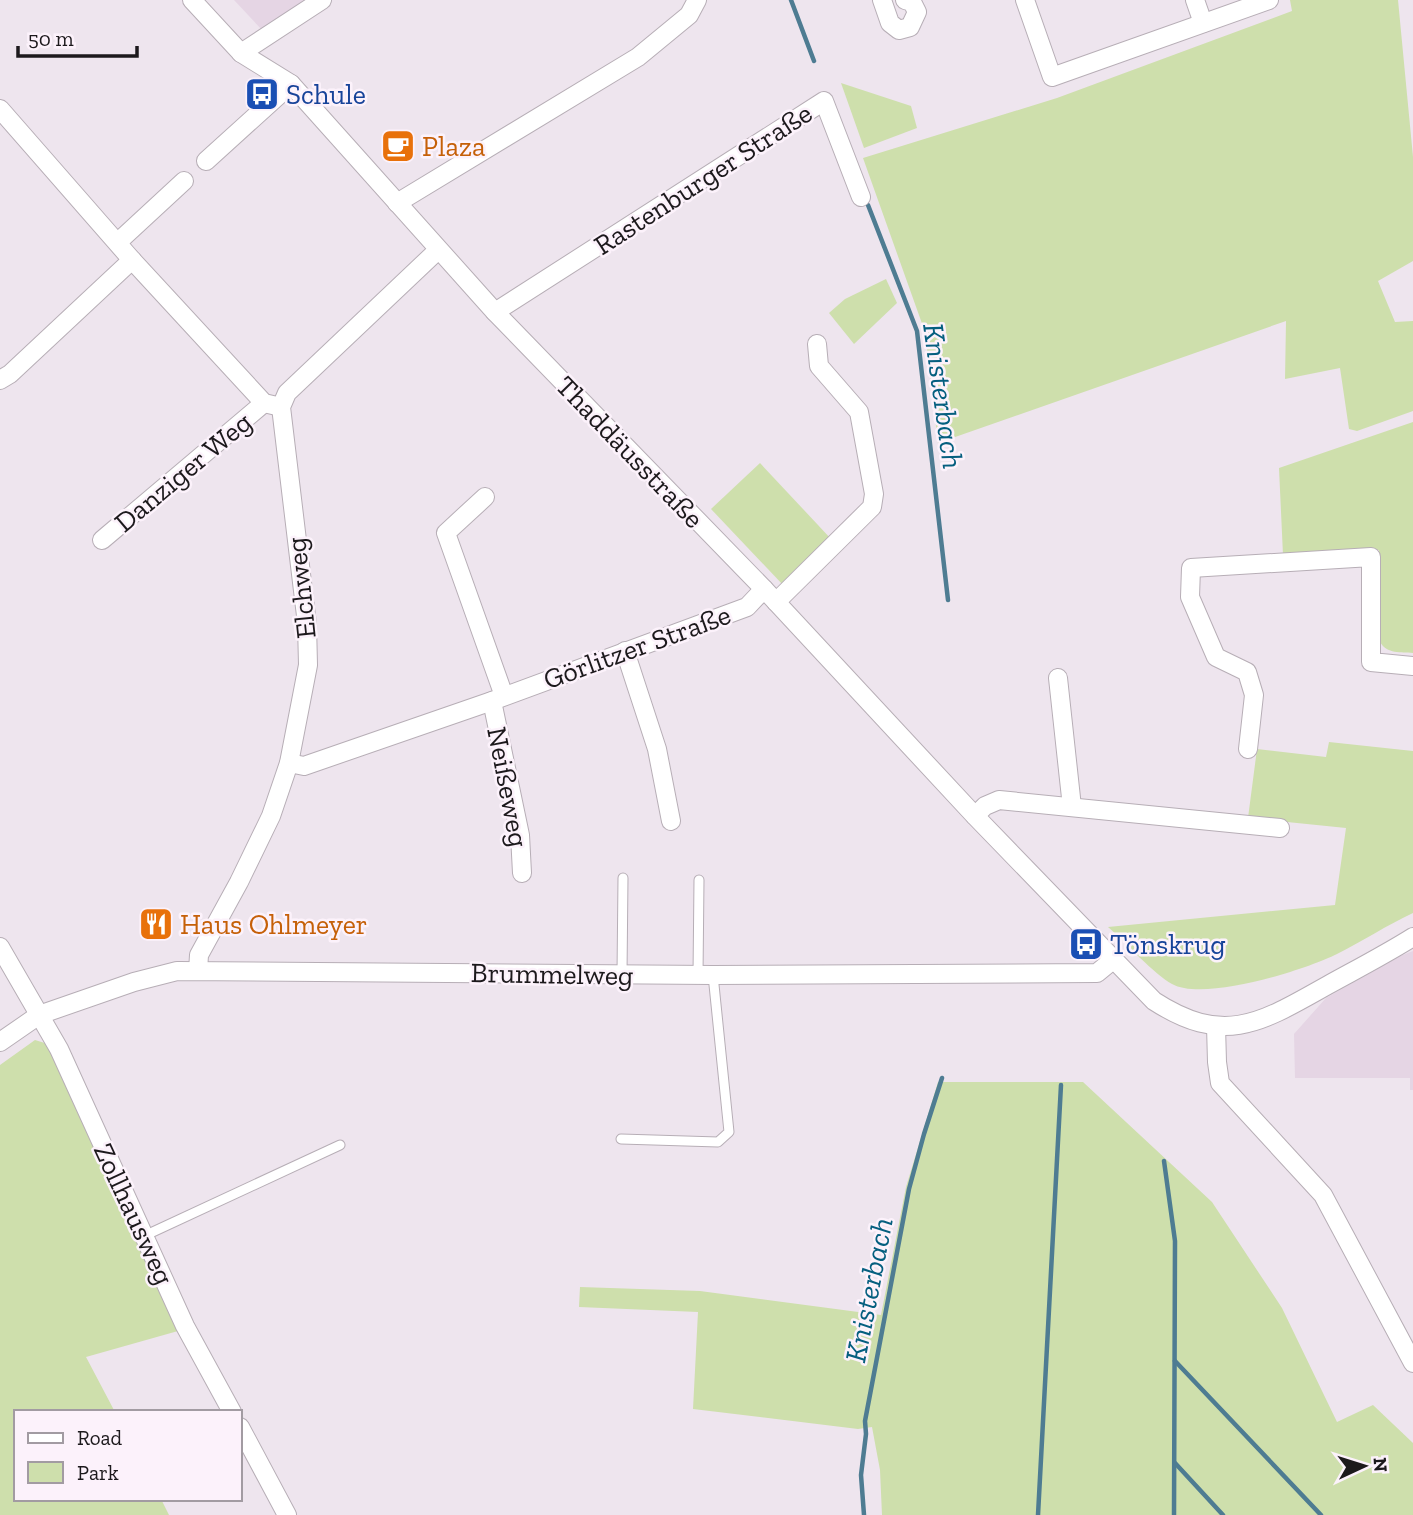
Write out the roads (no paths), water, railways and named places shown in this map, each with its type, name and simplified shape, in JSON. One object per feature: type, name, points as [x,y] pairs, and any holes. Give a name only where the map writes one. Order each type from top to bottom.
[{"type":"street","name":"Thaddäusstraße","points":[[192,0],[241,53],[291,84],[495,312],[770,596],[975,816],[1154,1001],[1173,1014],[1194,1022],[1216,1026],[1241,1025],[1272,1017],[1411,938]]},
{"type":"street","points":[[241,53],[322,0]]},
{"type":"street","points":[[397,203],[638,57],[690,15],[697,0]]},
{"type":"street","points":[[881,0],[890,23],[899,30],[910,27],[917,12],[912,2],[905,0]]},
{"type":"street","points":[[1024,0],[1052,77],[1269,0]]},
{"type":"street","points":[[1195,0],[1203,23]]},
{"type":"street","points":[[206,161],[291,84]]},
{"type":"street","name":"Rastenburger Straße","points":[[495,312],[824,101],[861,197]]},
{"type":"street","points":[[0,109],[132,260],[273,405],[438,250]]},
{"type":"street","points":[[118,242],[184,181]]},
{"type":"street","points":[[0,380],[132,260]]},
{"type":"street","name":"Görlitzer Straße","points":[[289,763],[304,766],[498,698],[747,607],[770,596],[872,507],[874,494],[859,412],[819,366],[817,344]]},
{"type":"street","name":"Danziger Weg","points":[[102,540],[273,405]]},
{"type":"street","name":"Elchweg","points":[[198,971],[199,955],[271,816],[289,763],[308,665],[307,624],[273,405]]},
{"type":"street","points":[[485,497],[446,533],[498,698]]},
{"type":"street","points":[[1248,749],[1254,695],[1247,672],[1216,657],[1190,597],[1191,568],[1371,557],[1371,662],[1413,666]]},
{"type":"street","points":[[625,651],[657,749],[671,821]]},
{"type":"street","points":[[1058,678],[1072,807]]},
{"type":"street","name":"Neißeweg","points":[[498,698],[520,835],[522,873]]},
{"type":"street","points":[[975,816],[985,806],[999,800],[1280,828]]},
{"type":"street","name":"Zollhausweg","points":[[0,947],[59,1049],[185,1326],[231,1410]]},
{"type":"street","name":"Brummelweg","points":[[0,1042],[39,1015],[134,982],[177,971],[706,975],[1097,973],[1115,959]]},
{"type":"street","points":[[1216,1026],[1220,1083],[1323,1195],[1413,1363]]},
{"type":"street","points":[[242,1431],[287,1515]]},
{"type":"lane","points":[[622,974],[623,878]]},
{"type":"lane","points":[[621,1139],[718,1142],[729,1132],[706,975],[699,880]]},
{"type":"lane","points":[[144,1236],[341,1145]]},
{"type":"waterway","name":"Knisterbach","points":[[791,0],[814,61]]},
{"type":"waterway","name":"Knisterbach","points":[[868,205],[917,331],[948,600]]},
{"type":"waterway","name":"Knisterbach","points":[[864,1515],[861,1475],[865,1421],[909,1189],[942,1078]]},
{"type":"waterway","points":[[1038,1515],[1061,1085]]},
{"type":"waterway","points":[[1164,1161],[1175,1241],[1174,1515]]},
{"type":"waterway","points":[[1175,1361],[1321,1515]]},
{"type":"waterway","points":[[1175,1463],[1223,1515]]},
{"type":"place","name":"Schule","points":[[262,94]]},
{"type":"place","name":"Plaza","points":[[398,146]]},
{"type":"place","name":"Haus Ohlmeyer","points":[[156,924]]},
{"type":"place","name":"Tönskrug","points":[[1086,944]]}]
